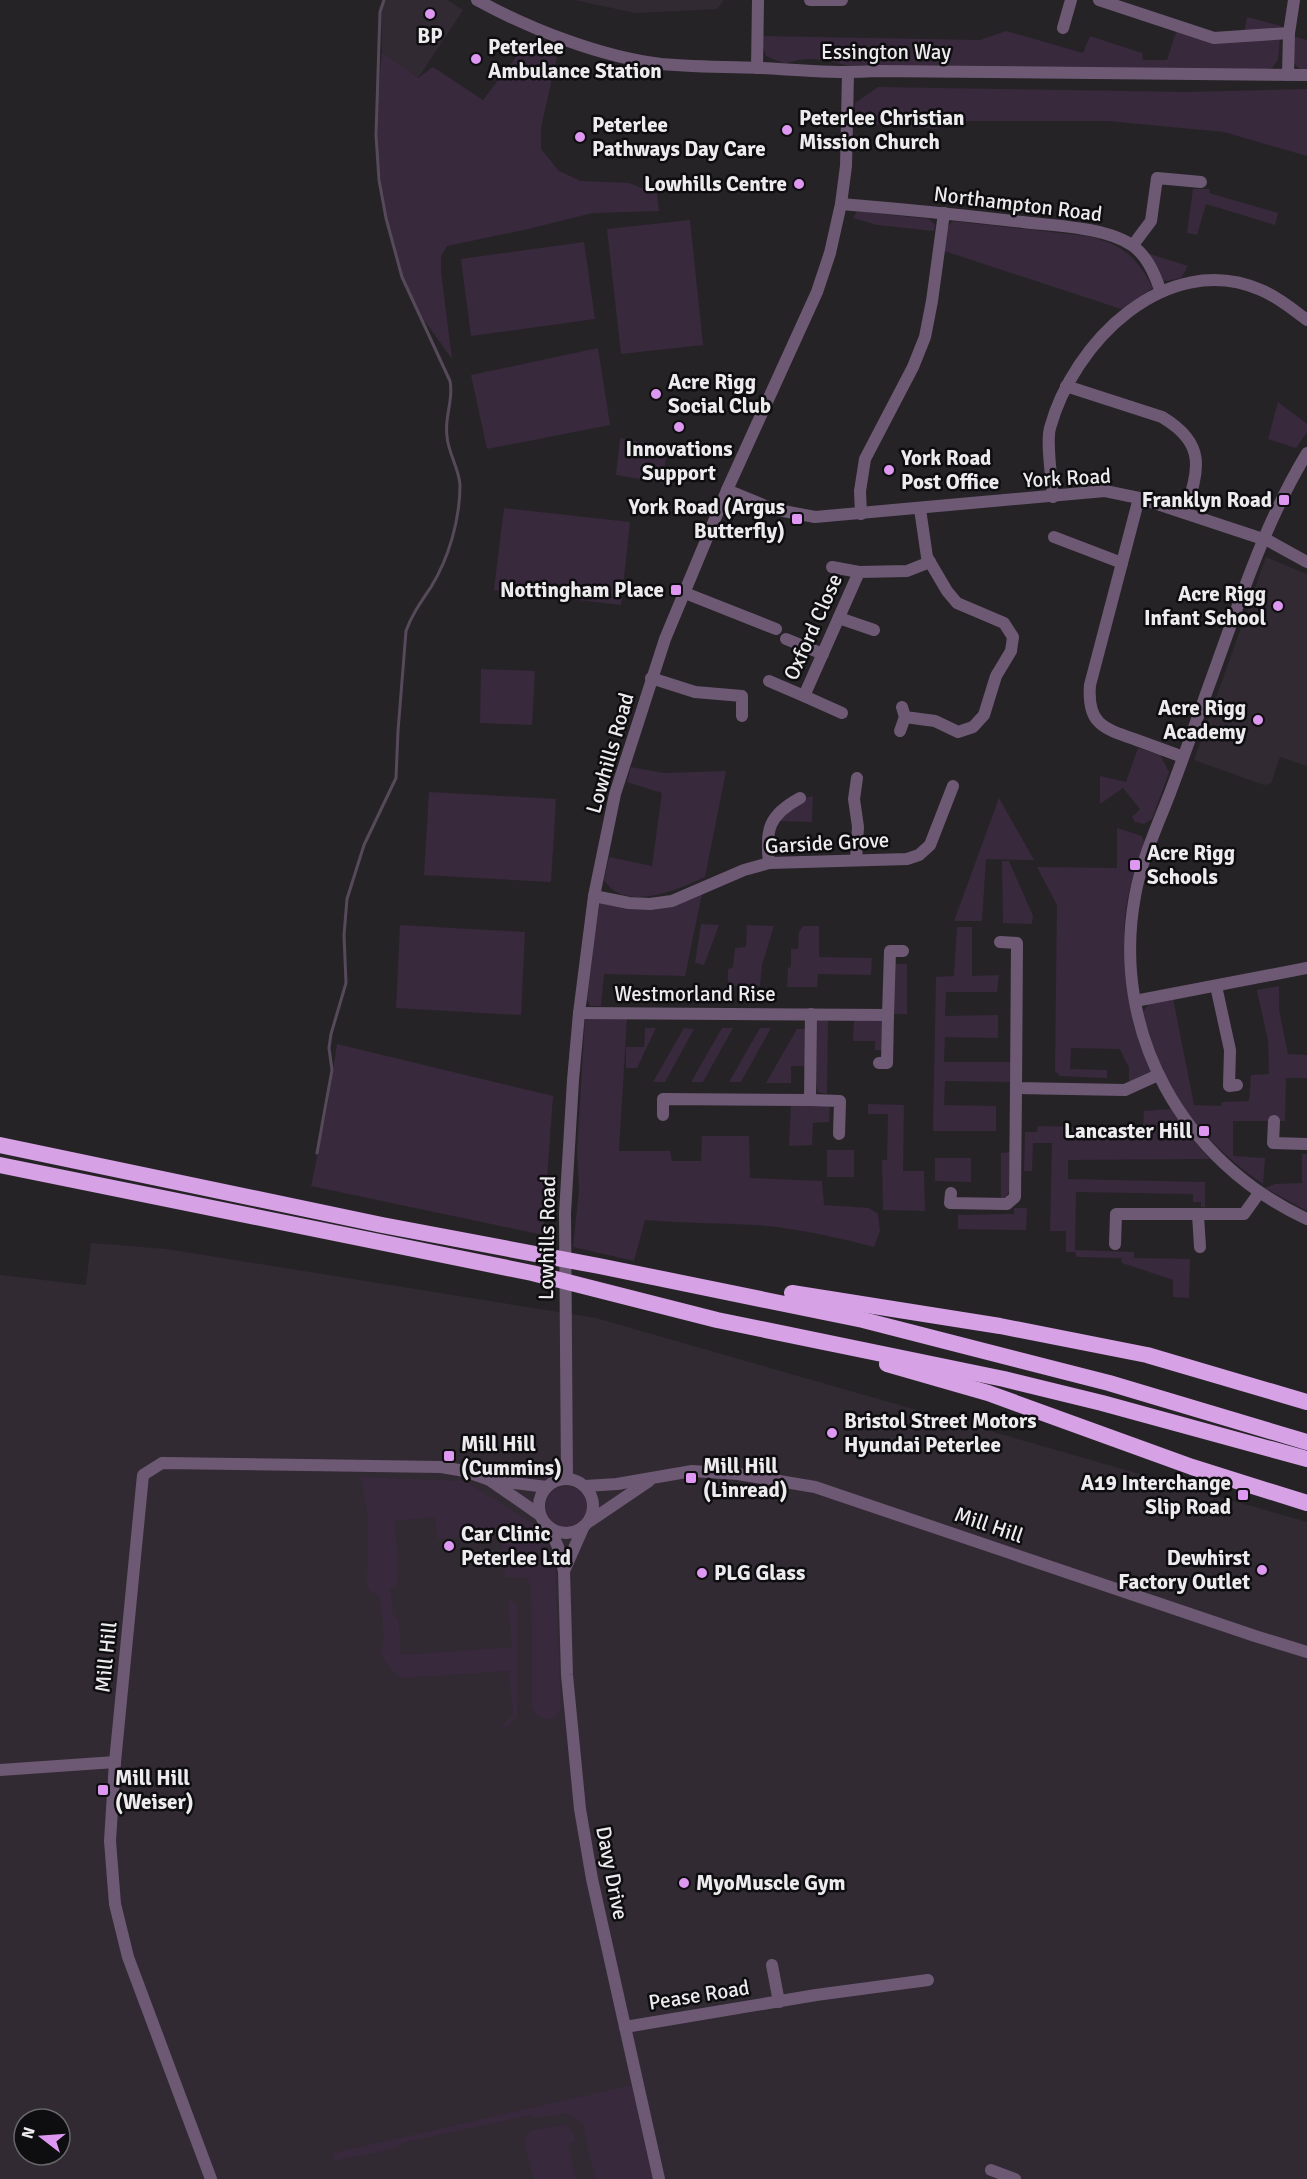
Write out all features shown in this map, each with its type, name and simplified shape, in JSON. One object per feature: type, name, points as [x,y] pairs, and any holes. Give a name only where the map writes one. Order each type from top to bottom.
[{"type":"highway","points":[[0,1145],[382,1225],[807,1307],[915,1332],[1109,1383],[1307,1442]]},
{"type":"highway","points":[[0,1165],[532,1273],[717,1320],[912,1359],[1091,1400],[1307,1460]]},
{"type":"highway","points":[[648,1276],[702,1278],[1065,1337],[1147,1354],[1307,1402]]},
{"type":"highway","points":[[759,1328],[805,1346],[890,1365],[988,1393],[1192,1467],[1307,1503]]},
{"type":"street","name":"Essington Way","points":[[477,0],[528,26],[609,53],[659,63],[718,69],[757,68],[848,73],[887,71],[1307,75]]},
{"type":"street","points":[[757,68],[758,0]]},
{"type":"street","points":[[810,0],[842,0]]},
{"type":"street","points":[[1063,28],[1071,0]]},
{"type":"street","points":[[1099,0],[1214,38],[1289,33]]},
{"type":"street","points":[[1288,75],[1289,33],[1294,0]]},
{"type":"street","name":"Lowhills Road","points":[[567,1479],[566,1213],[573,1080],[594,896],[615,794],[664,639],[727,490],[817,292],[830,253],[841,204],[848,124],[848,73]]},
{"type":"street","points":[[1133,245],[1151,221],[1157,178],[1201,182]]},
{"type":"street","name":"Northampton Road","points":[[841,204],[1065,226],[1104,233],[1133,245],[1153,271],[1161,292]]},
{"type":"street","points":[[861,514],[860,491],[865,459],[916,362],[925,337],[944,213]]},
{"type":"street","points":[[1053,497],[1049,431],[1066,386],[1088,351],[1126,313],[1161,292],[1201,281],[1241,284],[1268,294],[1307,320]]},
{"type":"street","points":[[1066,386],[1162,417],[1174,424],[1188,438],[1196,454],[1197,473],[1185,513]]},
{"type":"street","points":[[1307,453],[1262,540],[1154,833],[1135,895],[1130,959],[1135,1001],[1143,1035],[1158,1075],[1179,1112],[1208,1148],[1259,1193],[1307,1219]]},
{"type":"street","name":"York Road","points":[[727,490],[773,509],[815,517],[1105,491],[1139,498],[1269,542],[1307,562]]},
{"type":"street","points":[[1139,498],[1090,685],[1089,701],[1095,718],[1106,729],[1183,757]]},
{"type":"street","points":[[900,731],[904,712],[935,721],[958,732],[973,727],[984,715],[996,676],[1011,651],[1012,638],[1004,623],[957,603],[947,591],[927,557],[920,509]]},
{"type":"street","points":[[1054,537],[1122,563]]},
{"type":"street","name":"Oxford Close","points":[[769,681],[804,696],[859,572],[907,571],[930,562]]},
{"type":"street","points":[[832,567],[859,572]]},
{"type":"street","points":[[685,593],[776,629]]},
{"type":"street","points":[[839,618],[874,630]]},
{"type":"street","points":[[786,639],[823,654]]},
{"type":"street","points":[[651,678],[695,692],[742,696],[742,716]]},
{"type":"street","points":[[804,696],[842,713]]},
{"type":"street","points":[[856,860],[858,827],[854,799],[857,778]]},
{"type":"street","name":"Garside Grove","points":[[594,896],[629,903],[650,904],[672,901],[744,870],[769,863],[907,859],[919,855],[930,845],[953,786]]},
{"type":"street","points":[[769,863],[767,843],[770,825],[783,807],[800,798]]},
{"type":"street","points":[[951,1193],[950,1203],[1007,1204],[1015,1197],[1017,943],[1000,942]]},
{"type":"street","points":[[879,1063],[887,1063],[890,951],[903,951]]},
{"type":"street","points":[[1135,1001],[1307,968]]},
{"type":"street","points":[[1216,986],[1230,1050],[1229,1086],[1237,1085]]},
{"type":"street","name":"Westmorland Rise","points":[[579,1013],[888,1015]]},
{"type":"street","points":[[810,1100],[811,1014]]},
{"type":"street","points":[[1016,1088],[1125,1090],[1158,1075]]},
{"type":"street","points":[[663,1115],[663,1099],[840,1101],[839,1134]]},
{"type":"street","points":[[1274,1121],[1273,1143],[1307,1144]]},
{"type":"street","points":[[1115,1244],[1116,1214],[1244,1214],[1259,1193]]},
{"type":"street","points":[[1198,1215],[1200,1247]]},
{"type":"street","name":"Mill Hill","points":[[211,2179],[128,1957],[115,1904],[110,1841],[115,1762],[143,1475],[162,1463],[418,1467],[465,1471],[490,1480],[547,1487]]},
{"type":"street","name":"Mill Hill","points":[[585,1486],[652,1479],[692,1471],[738,1473],[815,1487],[1307,1652]]},
{"type":"street","points":[[567,1479],[585,1486],[594,1503],[593,1512],[586,1525],[575,1533],[565,1534],[550,1529],[540,1515],[539,1499],[547,1487],[558,1480],[567,1479]]},
{"type":"street","name":"Mill Hill","points":[[586,1525],[652,1479]]},
{"type":"street","name":"Mill Hill","points":[[490,1480],[540,1515]]},
{"type":"street","name":"Davy Drive","points":[[564,1571],[586,1525]]},
{"type":"street","name":"Davy Drive","points":[[550,1529],[558,1547],[564,1571],[567,1675],[580,1809],[592,1880],[659,2179]]},
{"type":"street","points":[[0,1770],[115,1762]]},
{"type":"street","name":"Pease Road","points":[[772,1965],[778,2002]]},
{"type":"street","name":"Pease Road","points":[[625,2027],[928,1980]]},
{"type":"street","points":[[991,2170],[1015,2179]]},
{"type":"shaded area","points":[[385,0],[447,0],[463,10],[418,78],[382,52],[381,9]]},
{"type":"shaded area","points":[[575,0],[724,0],[717,9],[635,13]]},
{"type":"shaded area","points":[[1247,17],[1281,26],[1278,60],[1272,68],[1262,71],[848,66],[808,59],[785,64],[766,56],[762,36],[980,40],[1006,31],[1083,53],[1090,36],[1142,53],[1143,60],[1167,60],[1178,26],[1243,39]]},
{"type":"shaded area","points":[[1292,36],[1307,40],[1307,70],[1297,67],[1294,63]]},
{"type":"shaded area","points":[[526,44],[534,50],[557,57],[541,127],[541,149],[559,171],[581,181],[629,183],[657,194],[659,211],[593,213],[447,246],[441,256],[441,272],[452,359],[416,309],[402,277],[386,218],[377,154],[378,93],[382,52],[418,78],[433,67],[483,100]]},
{"type":"shaded area","points":[[878,87],[1187,92],[1307,89],[1307,156],[1224,132],[1108,121],[958,121],[937,129],[855,123],[855,103]]},
{"type":"shaded area","points":[[1193,189],[1210,189],[1209,193],[1278,213],[1275,225],[1206,204],[1197,235],[1187,233]]},
{"type":"shaded area","points":[[857,211],[929,219],[935,225],[934,231],[877,225],[853,218]]},
{"type":"shaded area","points":[[690,220],[703,345],[621,354],[607,229]]},
{"type":"shaded area","points":[[953,221],[1099,239],[1127,253],[1153,288],[1121,309],[944,251],[947,227]]},
{"type":"shaded area","points":[[584,242],[595,319],[471,336],[461,259]]},
{"type":"shaded area","points":[[1147,253],[1188,266],[1181,278],[1162,280]]},
{"type":"shaded area","points":[[598,348],[610,425],[487,449],[471,375]]},
{"type":"shaded area","points":[[1278,402],[1307,424],[1307,432],[1296,448],[1268,439]]},
{"type":"shaded area","points":[[620,438],[667,447],[663,483],[616,475]]},
{"type":"shaded area","points":[[504,508],[630,522],[621,605],[494,590]]},
{"type":"shaded area","name":"Acre Rigg Academy","points":[[1266,557],[1307,574],[1307,766],[1280,757],[1271,783],[1264,785],[1194,760]]},
{"type":"shaded area","points":[[481,669],[535,671],[532,725],[480,723]]},
{"type":"shaded area","points":[[1138,748],[1160,755],[1169,772],[1152,819],[1144,824],[1135,822],[1132,817],[1140,809],[1123,788],[1100,804],[1100,776],[1126,782]]},
{"type":"shaded area","points":[[631,767],[664,773],[726,771],[705,877],[680,888],[652,896],[638,897],[613,890],[604,880],[609,857],[652,866],[662,793],[627,782]]},
{"type":"shaded area","points":[[429,792],[556,799],[551,882],[424,875]]},
{"type":"shaded area","points":[[813,796],[812,822],[777,821],[804,798]]},
{"type":"shaded area","points":[[999,798],[1034,860],[986,859],[982,921],[954,921]]},
{"type":"shaded area","points":[[1117,828],[1142,836],[1144,842],[1128,899],[1124,958],[1132,1015],[1151,1071],[1129,1082],[1129,1068],[1120,1049],[1071,1048],[1070,1069],[1107,1070],[1107,1078],[1060,1076],[1055,1071],[1057,905],[1037,867],[1117,868]]},
{"type":"shaded area","points":[[1002,861],[1009,861],[1033,916],[1032,924],[1003,923]]},
{"type":"shaded area","points":[[702,894],[685,976],[604,974],[601,1006],[590,1006],[585,995],[598,902],[624,907]]},
{"type":"shaded area","points":[[701,924],[719,925],[704,965],[695,963]]},
{"type":"shaded area","points":[[400,925],[525,932],[521,1015],[396,1008]]},
{"type":"shaded area","points":[[747,925],[774,926],[762,965],[760,986],[728,986],[728,969],[733,967],[735,948],[746,947]]},
{"type":"shaded area","points":[[803,926],[819,926],[819,957],[872,958],[871,975],[818,974],[817,987],[787,987],[788,968],[791,967],[791,949],[798,949],[799,932]]},
{"type":"shaded area","points":[[957,927],[972,927],[972,976],[999,975],[997,992],[946,992],[945,1016],[998,1015],[998,1038],[945,1037],[944,1062],[1010,1062],[1010,1082],[945,1081],[944,1105],[996,1106],[996,1131],[933,1131],[936,977],[954,976]]},
{"type":"shaded area","points":[[893,964],[907,964],[907,1014],[893,1014]]},
{"type":"shaded area","points":[[1279,986],[1279,1010],[1288,1054],[1307,1055],[1307,1078],[1286,1078],[1285,1121],[1233,1121],[1233,1156],[1265,1158],[1263,1184],[1219,1149],[1186,1110],[1172,1089],[1161,1065],[1143,1012],[1150,1002],[1173,998],[1194,1105],[1221,1106],[1222,1102],[1249,1101],[1251,1075],[1269,1074],[1268,1041],[1257,990]]},
{"type":"shaded area","points":[[585,1017],[627,1017],[619,1151],[670,1151],[672,1161],[701,1161],[702,1136],[749,1136],[750,1178],[822,1181],[824,1205],[869,1208],[878,1214],[880,1231],[874,1247],[815,1233],[771,1226],[645,1220],[634,1261],[573,1247],[579,1190],[577,1152]]},
{"type":"shaded area","points":[[816,1019],[828,1019],[827,1094],[818,1092],[816,1082]]},
{"type":"shaded area","points":[[854,1019],[882,1021],[884,1047],[881,1050],[875,1050],[875,1041],[853,1041]]},
{"type":"shaded area","points":[[645,1028],[656,1028],[637,1068],[626,1068],[626,1047],[644,1047]]},
{"type":"shaded area","points":[[684,1028],[694,1029],[665,1082],[653,1082]]},
{"type":"shaded area","points":[[722,1028],[733,1028],[703,1082],[691,1082]]},
{"type":"shaded area","points":[[760,1028],[771,1028],[741,1082],[729,1082]]},
{"type":"shaded area","points":[[797,1029],[807,1029],[806,1066],[791,1066],[791,1083],[766,1083]]},
{"type":"shaded area","points":[[337,1044],[553,1096],[543,1235],[311,1186]]},
{"type":"shaded area","points":[[791,1104],[830,1105],[829,1122],[813,1123],[812,1145],[789,1146]]},
{"type":"shaded area","points":[[868,1104],[904,1105],[903,1171],[924,1171],[925,1211],[883,1210],[882,1160],[887,1160],[888,1114],[868,1114]]},
{"type":"shaded area","points":[[1171,1109],[1190,1137],[1210,1159],[1068,1160],[1068,1179],[1205,1182],[1205,1207],[1201,1207],[1201,1202],[1193,1202],[1193,1194],[1076,1192],[1075,1250],[1134,1252],[1134,1258],[1190,1259],[1189,1298],[1173,1297],[1173,1280],[1122,1263],[1121,1258],[1077,1257],[1075,1252],[1066,1252],[1066,1231],[1050,1231],[1052,1143],[1033,1143],[1032,1171],[1024,1171],[1025,1132],[1037,1132],[1038,1126],[1143,1129],[1144,1111]]},
{"type":"shaded area","points":[[827,1150],[854,1150],[854,1177],[827,1177]]},
{"type":"shaded area","points":[[1010,1152],[1009,1191],[1005,1199],[1001,1199],[1001,1153]]},
{"type":"shaded area","points":[[1302,1154],[1307,1154],[1307,1211],[1265,1188],[1275,1184],[1302,1183]]},
{"type":"shaded area","points":[[935,1158],[971,1158],[971,1182],[935,1181]]},
{"type":"shaded area","points":[[1014,1208],[1027,1208],[1026,1230],[958,1229],[958,1215],[1014,1214]]},
{"type":"shaded area","points":[[91,1243],[166,1249],[596,1318],[1307,1522],[1307,2179],[0,2179],[0,1275],[86,1285]]},
{"type":"shaded area","points":[[361,1477],[465,1481],[532,1523],[546,1543],[555,1563],[561,1708],[556,1716],[548,1720],[537,1716],[532,1706],[531,1586],[526,1577],[505,1577],[501,1533],[438,1539],[435,1517],[395,1521],[397,1587],[390,1587],[393,1615],[399,1620],[401,1655],[512,1647],[508,1598],[517,1605],[517,1716],[510,1725],[504,1728],[502,1726],[513,1714],[509,1671],[401,1678],[393,1671],[381,1655],[384,1637],[380,1596],[371,1592],[367,1585],[368,1518]]},
{"type":"shaded area","points":[[567,1486],[582,1492],[588,1507],[582,1522],[567,1528],[552,1522],[546,1507],[552,1492]]},
{"type":"shaded area","points":[[632,2085],[653,2179],[595,2179],[583,2125],[568,2113],[534,2118],[532,2115],[405,2142],[398,2148],[334,2161],[333,2153]]},
{"type":"shaded area","points":[[565,2125],[573,2133],[575,2141],[568,2144],[576,2179],[534,2179],[526,2150],[526,2135],[532,2130]]},
{"type":"waterway","points":[[317,1153],[332,1070],[329,1048],[331,1034],[346,983],[344,935],[347,899],[364,845],[396,778],[406,631],[437,576],[448,551],[456,525],[460,485],[447,436],[450,381],[402,277],[386,218],[379,180],[376,135],[380,12],[384,0]]},
{"type":"place","name":"BP","points":[[430,14]]},
{"type":"place","name":"Peterlee Ambulance Station","points":[[476,59]]},
{"type":"place","name":"Peterlee Christian Mission Church","points":[[787,130]]},
{"type":"place","name":"Peterlee Pathways Day Care","points":[[580,137]]},
{"type":"place","name":"Lowhills Centre","points":[[799,184]]},
{"type":"place","name":"Acre Rigg Social Club","points":[[656,394]]},
{"type":"place","name":"Innovations Support","points":[[679,427]]},
{"type":"place","name":"York Road Post Office","points":[[889,470]]},
{"type":"place","name":"Franklyn Road","points":[[1284,500]]},
{"type":"place","name":"York Road (Argus Butterfly)","points":[[797,519]]},
{"type":"place","name":"Nottingham Place","points":[[676,590]]},
{"type":"place","name":"Acre Rigg Infant School","points":[[1278,606]]},
{"type":"place","name":"Acre Rigg Academy","points":[[1258,720]]},
{"type":"place","name":"Acre Rigg Schools","points":[[1135,865]]},
{"type":"place","name":"Lancaster Hill","points":[[1204,1131]]},
{"type":"place","name":"Bristol Street Motors Hyundai Peterlee","points":[[832,1433]]},
{"type":"place","name":"Mill Hill (Cummins)","points":[[449,1456]]},
{"type":"place","name":"Mill Hill (Linread)","points":[[691,1478]]},
{"type":"place","name":"A19 Interchange Slip Road","points":[[1243,1495]]},
{"type":"place","name":"Car Clinic Peterlee Ltd","points":[[449,1546]]},
{"type":"place","name":"Dewhirst Factory Outlet","points":[[1262,1570]]},
{"type":"place","name":"PLG Glass","points":[[702,1573]]},
{"type":"place","name":"Mill Hill (Weiser)","points":[[103,1790]]},
{"type":"place","name":"MyoMuscle Gym","points":[[684,1883]]}]
